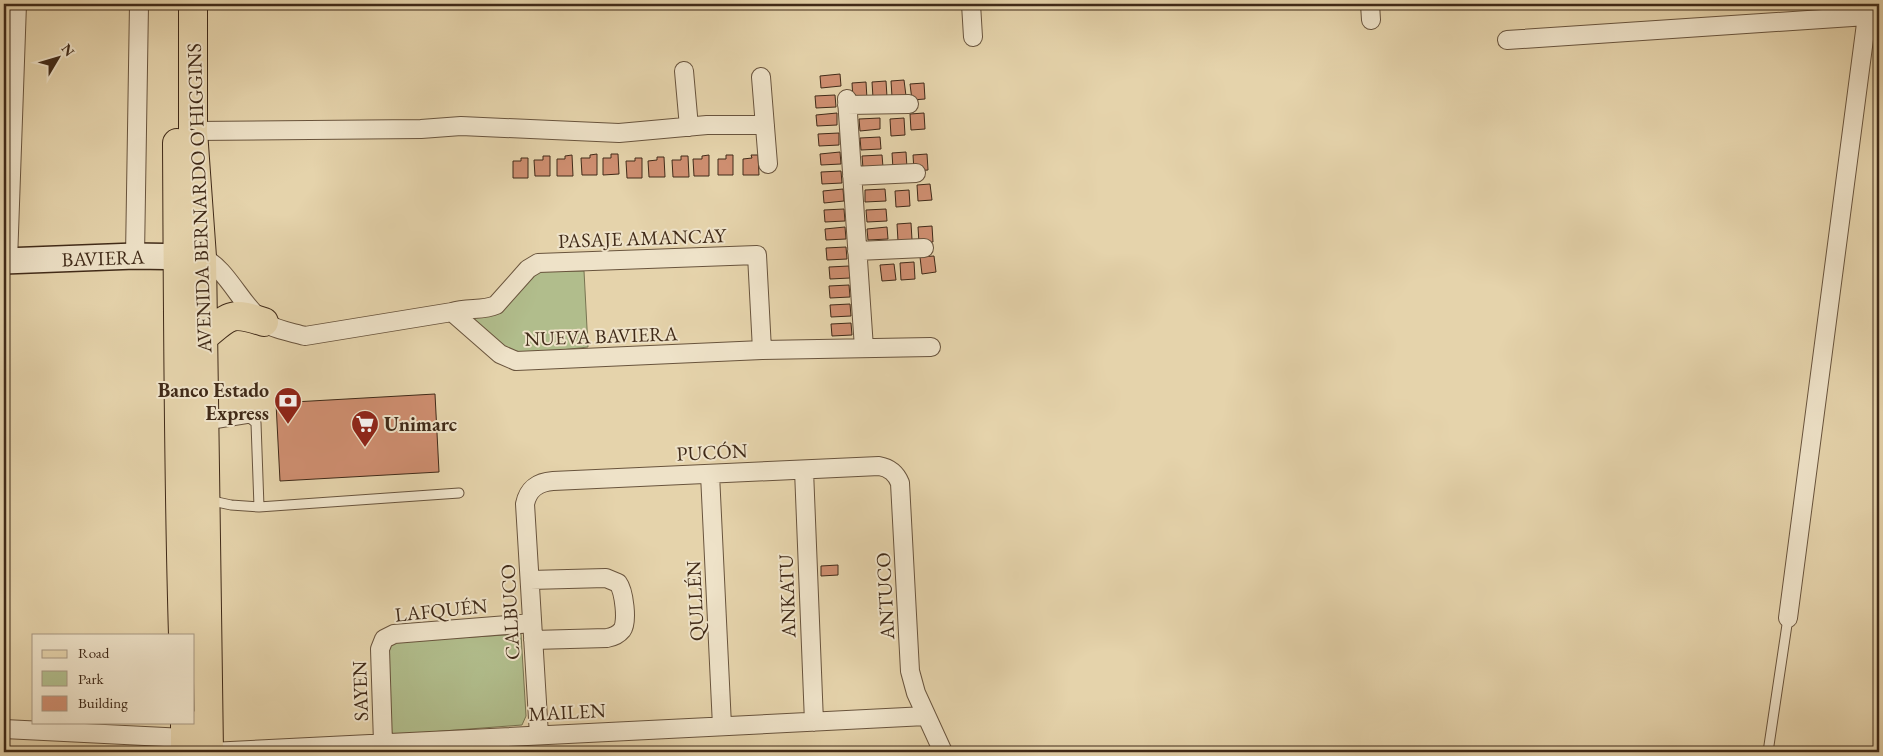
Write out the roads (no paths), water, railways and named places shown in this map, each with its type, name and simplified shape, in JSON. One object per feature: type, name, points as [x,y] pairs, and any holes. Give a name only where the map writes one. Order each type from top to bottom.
[{"type":"main road","name":"AVENIDA BERNARDO O'HIGGINS","points":[[176,4],[190,257],[204,337],[205,425],[192,499],[184,634]]},
{"type":"main road","name":"AVENIDA BERNARDO O'HIGGINS","points":[[193,4],[193,131],[190,257],[178,393],[192,499],[209,752]]},
{"type":"main road","points":[[204,337],[225,319],[238,315],[264,322]]},
{"type":"street","points":[[6,261],[17,4]]},
{"type":"street","points":[[135,256],[139,4]]},
{"type":"street","points":[[971,4],[973,37]]},
{"type":"street","points":[[1507,40],[1873,11],[1788,618]]},
{"type":"street","points":[[684,72],[689,127]]},
{"type":"street","points":[[761,77],[768,164]]},
{"type":"street","points":[[864,348],[847,102],[909,104]]},
{"type":"street","points":[[193,131],[421,129],[461,126],[618,133],[689,127],[765,125]]},
{"type":"street","points":[[852,176],[916,173]]},
{"type":"street","points":[[857,251],[924,248]]},
{"type":"street","name":"PASAJE AMANCAY","points":[[452,312],[469,308],[489,308],[496,305],[528,269],[538,263],[756,255],[762,350]]},
{"type":"street","name":"BAVIERA","points":[[6,261],[135,256],[190,257]]},
{"type":"street","points":[[190,257],[216,265],[264,322],[282,330],[304,336],[452,312]]},
{"type":"street","name":"NUEVA BAVIERA","points":[[452,312],[500,354],[516,361],[762,350],[931,347]]},
{"type":"street","name":"PUCÓN","points":[[533,488],[545,482],[879,466],[890,469],[894,473]]},
{"type":"street","name":"ANKATU","points":[[804,470],[814,722]]},
{"type":"street","name":"ANTUCO","points":[[894,473],[901,489],[910,671],[926,716],[943,752]]},
{"type":"street","name":"QULLÉN","points":[[710,474],[722,726]]},
{"type":"street","name":"CALBUCO","points":[[533,488],[525,504],[539,735]]},
{"type":"street","name":"LAFQUÉN","points":[[384,639],[394,634],[533,632],[608,638],[616,636],[622,629],[625,621],[622,591],[618,582],[606,578],[530,580]]},
{"type":"street","name":"SAYEN","points":[[383,742],[380,649],[384,639]]},
{"type":"street","name":"MAILEN","points":[[209,752],[926,716]]},
{"type":"street","points":[[4,730],[185,737],[209,752]]},
{"type":"lane","points":[[205,425],[250,418],[256,423],[259,506]]},
{"type":"lane","points":[[192,499],[231,505],[259,506],[459,493]]},
{"type":"lane","points":[[1768,752],[1788,618]]},
{"type":"place","name":"Banco Estado Express","points":[[288,425]]},
{"type":"place","name":"Unimarc","points":[[365,448]]}]
